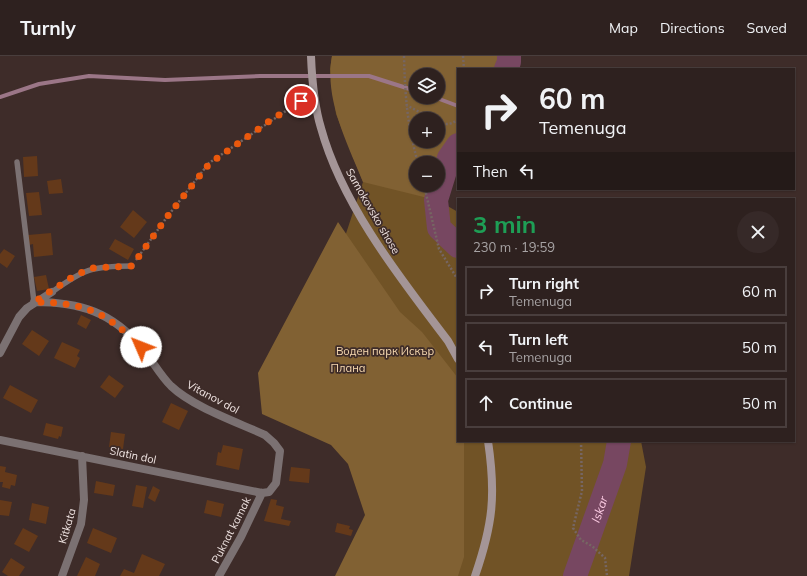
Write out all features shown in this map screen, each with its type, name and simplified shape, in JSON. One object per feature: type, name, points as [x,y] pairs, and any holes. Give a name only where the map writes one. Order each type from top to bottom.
[{"type":"main road","name":"Samokovsko shose","points":[[312,56],[313,92],[320,128],[330,156],[345,188],[375,241],[448,341],[457,357]]},
{"type":"main road","points":[[475,576],[485,547],[492,512],[494,490],[488,442]]},
{"type":"street","points":[[0,353],[19,317],[34,302],[52,292]]},
{"type":"street","name":"Vitanov dol","points":[[34,302],[55,302],[81,306],[106,316],[141,347],[171,386],[187,398],[265,435],[280,451],[276,483],[269,492],[262,493]]},
{"type":"street","name":"Slatin dol","points":[[0,440],[262,493]]},
{"type":"street","name":"Kitkata","points":[[62,576],[81,524],[84,500],[82,456]]},
{"type":"street","name":"Puknat kamak","points":[[220,576],[262,493]]},
{"type":"lane","points":[[17,162],[34,302]]},
{"type":"lane","points":[[52,292],[74,276],[92,268],[132,266]]},
{"type":"path","points":[[404,56],[406,105],[411,139],[416,156]]},
{"type":"path","points":[[462,56],[464,68]]},
{"type":"path","points":[[132,266],[167,217],[209,164],[313,92]]},
{"type":"path","points":[[406,105],[420,112]]},
{"type":"path","points":[[445,124],[454,123],[457,120]]},
{"type":"path","points":[[426,192],[439,249],[457,278]]},
{"type":"path","points":[[581,442],[582,491],[573,528],[581,540],[592,546],[605,558],[607,576]]},
{"type":"green space","name":"Воден парк Искър","points":[[332,56],[509,56],[509,62],[506,68],[457,68],[457,146],[449,158],[445,172],[445,156],[409,156],[409,192],[439,192],[437,200],[457,211],[457,442],[641,442],[646,467],[629,576],[358,576],[402,461],[299,376],[363,182],[336,114],[330,69]]},
{"type":"green space","points":[[332,56],[509,56],[509,62],[506,68],[457,68],[457,146],[449,158],[445,171],[445,156],[409,156],[409,192],[438,192],[436,200],[363,182],[338,120],[334,104],[330,72]]},
{"type":"green space","name":"Плана","points":[[338,222],[400,312],[422,332],[457,377],[457,442],[464,442],[464,557],[458,576],[335,576],[365,515],[348,464],[331,445],[262,414],[258,373]]},
{"type":"building","points":[[37,156],[38,176],[24,177],[23,157]]},
{"type":"building","points":[[61,179],[63,193],[49,194],[47,181]]},
{"type":"building","points":[[39,192],[42,215],[29,216],[26,193]]},
{"type":"building","points":[[133,210],[147,222],[134,238],[120,227]]},
{"type":"building","points":[[51,233],[53,255],[34,257],[33,244],[29,245],[28,235]]},
{"type":"building","points":[[115,239],[134,249],[128,260],[109,249]]},
{"type":"building","points":[[4,249],[15,256],[7,268],[0,263],[0,254]]},
{"type":"building","points":[[46,275],[49,289],[37,291],[34,277]]},
{"type":"building","points":[[81,315],[91,320],[86,329],[77,324]]},
{"type":"building","points":[[32,330],[49,341],[39,356],[22,344]]},
{"type":"building","points":[[62,342],[80,350],[77,356],[80,358],[75,368],[54,358]]},
{"type":"building","points":[[109,375],[124,386],[115,398],[100,387]]},
{"type":"building","points":[[10,385],[38,400],[31,413],[3,398]]},
{"type":"building","points":[[171,403],[188,411],[179,430],[162,422]]},
{"type":"building","points":[[46,423],[63,427],[61,437],[59,436],[58,439],[43,435]]},
{"type":"building","points":[[111,432],[125,434],[123,449],[109,447]]},
{"type":"building","points":[[223,445],[243,449],[239,470],[216,465],[218,452],[221,453]]},
{"type":"building","points":[[0,466],[6,467],[5,472],[17,475],[15,486],[11,485],[10,489],[2,487],[3,482],[0,482]]},
{"type":"building","points":[[291,467],[310,469],[309,483],[289,481]]},
{"type":"building","points":[[96,481],[115,485],[113,496],[94,493]]},
{"type":"building","points":[[136,485],[147,487],[143,508],[132,506]]},
{"type":"building","points":[[153,486],[160,490],[155,502],[148,498]]},
{"type":"building","points":[[271,499],[277,500],[276,505],[284,507],[281,519],[291,521],[289,526],[264,521]]},
{"type":"building","points":[[0,500],[12,502],[9,516],[0,515]]},
{"type":"building","points":[[207,500],[224,504],[221,517],[204,513]]},
{"type":"building","points":[[32,503],[49,507],[46,524],[29,520]]},
{"type":"building","points":[[337,523],[350,526],[349,529],[353,530],[351,536],[335,532]]},
{"type":"building","points":[[23,528],[38,536],[29,552],[14,544]]},
{"type":"building","points":[[93,528],[117,538],[111,553],[87,543]]},
{"type":"building","points":[[142,554],[165,564],[159,576],[120,576],[124,569],[134,573]]},
{"type":"building","points":[[86,557],[100,564],[95,576],[77,576]]},
{"type":"building","points":[[11,558],[25,567],[19,576],[8,576],[2,572]]},
{"type":"waterway","name":"Iskar","points":[[506,68],[509,62],[509,56]]},
{"type":"waterway","points":[[0,97],[39,84],[89,76],[165,80],[260,76],[369,76],[409,89]]},
{"type":"waterway","points":[[445,101],[457,106]]},
{"type":"waterway","name":"Iskar","points":[[457,146],[449,158],[436,200],[439,228],[457,245]]},
{"type":"waterway","name":"Iskar","points":[[575,576],[615,464],[619,442]]},
{"type":"route","points":[[141,347],[123,329],[106,316],[81,306],[55,302],[34,302],[52,292],[74,276],[92,268],[132,266],[167,217],[209,164],[271,120],[301,101]]}]
